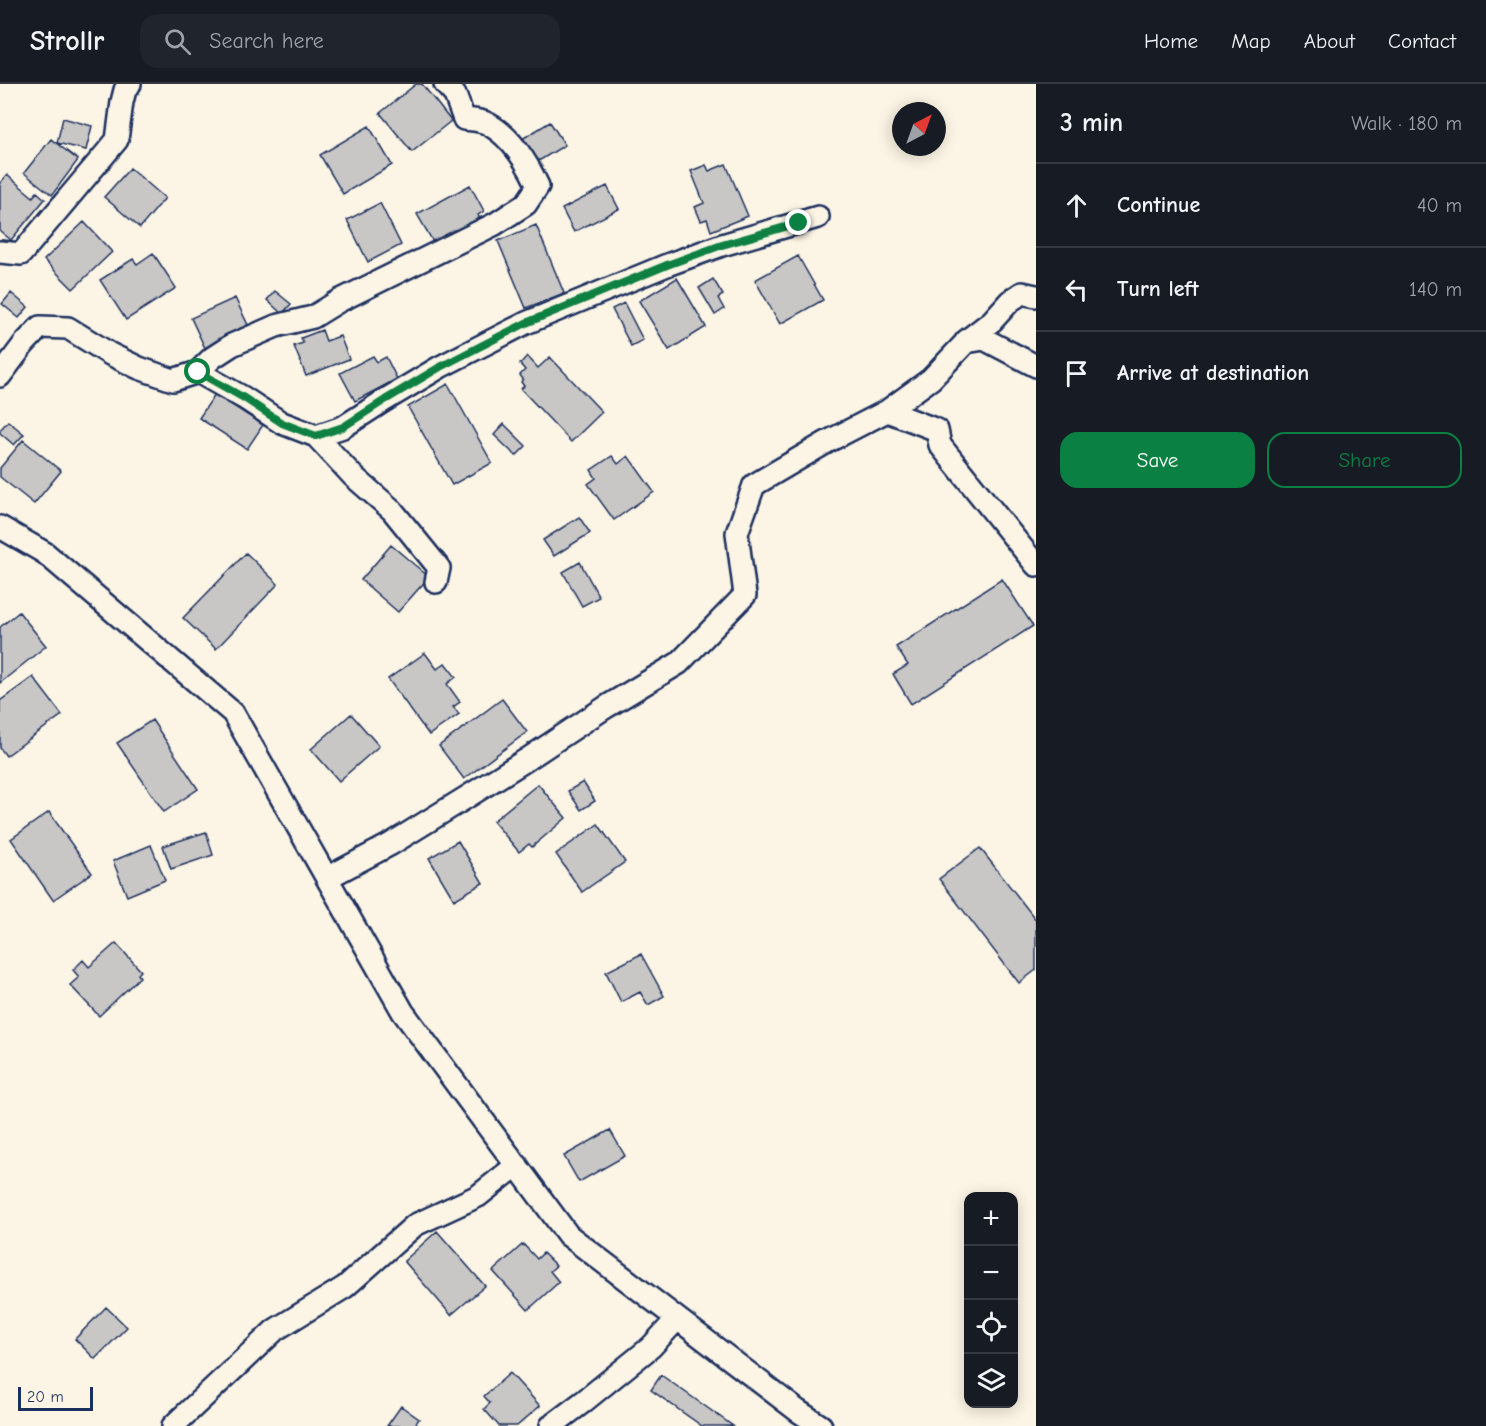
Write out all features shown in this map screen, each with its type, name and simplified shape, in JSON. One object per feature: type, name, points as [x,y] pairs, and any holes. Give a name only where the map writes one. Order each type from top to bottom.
[{"type":"street","points":[[0,252],[21,254],[117,140],[122,102],[129,84]]},
{"type":"street","points":[[0,376],[40,327],[68,328],[110,354],[139,368],[173,380],[198,372],[212,358],[232,345],[276,326],[313,317],[339,300],[495,224],[526,204],[538,186],[527,163],[508,140],[486,123],[464,119],[455,95],[445,84]]},
{"type":"street","points":[[316,436],[343,427],[440,367],[526,323],[722,245],[818,217]]},
{"type":"street","points":[[327,878],[439,815],[606,707],[679,663],[745,595],[736,532],[754,485],[827,442],[887,411],[931,380],[966,342],[992,321],[1010,301],[1022,293],[1036,296]]},
{"type":"street","points":[[966,342],[984,339],[1036,366]]},
{"type":"street","points":[[198,372],[282,423],[316,436],[353,476],[392,510],[439,568],[436,582]]},
{"type":"street","points":[[887,411],[937,430],[940,445],[1036,565]]},
{"type":"street","points":[[0,527],[45,553],[233,713],[403,1012],[568,1235],[820,1426]]},
{"type":"street","points":[[173,1426],[275,1330],[345,1287],[415,1225],[478,1196],[517,1165]]},
{"type":"street","points":[[551,1426],[651,1347],[677,1319]]},
{"type":"building","points":[[416,84],[422,84],[451,121],[412,152],[380,113]]},
{"type":"building","points":[[63,118],[92,126],[86,150],[57,143]]},
{"type":"building","points":[[550,122],[565,145],[537,162],[522,139]]},
{"type":"building","points":[[369,126],[392,165],[343,194],[320,155]]},
{"type":"building","points":[[51,139],[78,160],[52,195],[24,173]]},
{"type":"building","points":[[726,164],[748,216],[711,231],[707,219],[701,221],[695,207],[704,203],[691,171],[706,165],[709,171]]},
{"type":"building","points":[[130,168],[165,198],[140,228],[104,197]]},
{"type":"building","points":[[7,175],[33,197],[37,192],[45,199],[11,240],[0,231],[0,183]]},
{"type":"building","points":[[470,185],[484,211],[478,215],[481,221],[436,247],[417,214]]},
{"type":"building","points":[[607,186],[619,209],[574,232],[562,209]]},
{"type":"building","points":[[380,203],[401,245],[368,262],[347,220]]},
{"type":"building","points":[[84,222],[112,252],[73,289],[44,260]]},
{"type":"building","points":[[536,225],[564,293],[526,308],[498,241]]},
{"type":"building","points":[[153,253],[176,288],[126,320],[100,280],[133,259],[137,264]]},
{"type":"building","points":[[798,256],[823,300],[780,324],[755,280]]},
{"type":"building","points":[[677,278],[706,327],[669,350],[639,301]]},
{"type":"building","points":[[713,279],[723,295],[718,298],[724,309],[715,315],[699,288]]},
{"type":"building","points":[[275,291],[291,304],[282,314],[267,300]]},
{"type":"building","points":[[11,293],[28,307],[19,318],[2,304]]},
{"type":"building","points":[[235,298],[249,327],[205,348],[191,318]]},
{"type":"building","points":[[624,303],[643,340],[631,346],[612,309]]},
{"type":"building","points":[[322,330],[326,341],[340,336],[349,359],[306,376],[294,346],[303,343],[301,338]]},
{"type":"building","points":[[373,356],[377,362],[386,357],[397,379],[355,401],[340,373]]},
{"type":"building","points":[[527,356],[538,368],[550,357],[602,412],[571,442],[521,389],[524,386],[520,375],[525,370],[520,364]]},
{"type":"building","points":[[448,384],[492,463],[452,485],[408,407]]},
{"type":"building","points":[[215,394],[263,425],[247,449],[199,418]]},
{"type":"building","points":[[8,421],[24,434],[14,445],[0,433]]},
{"type":"building","points":[[504,424],[526,446],[516,456],[494,435]]},
{"type":"building","points":[[23,440],[61,471],[34,504],[0,477],[0,468]]},
{"type":"building","points":[[612,456],[618,464],[628,456],[654,492],[614,520],[588,484],[596,478],[591,470]]},
{"type":"building","points":[[579,517],[590,533],[554,556],[543,540]]},
{"type":"building","points":[[391,545],[429,577],[398,612],[361,580]]},
{"type":"building","points":[[246,553],[278,584],[216,649],[183,618]]},
{"type":"building","points":[[580,562],[599,597],[582,606],[563,572]]},
{"type":"building","points":[[1002,579],[1033,626],[911,704],[893,674],[908,665],[896,647]]},
{"type":"building","points":[[19,612],[46,646],[0,683],[0,627]]},
{"type":"building","points":[[425,653],[437,669],[445,663],[456,677],[447,684],[460,702],[453,707],[459,714],[429,735],[388,679]]},
{"type":"building","points":[[33,677],[62,715],[6,756],[0,748],[0,701]]},
{"type":"building","points":[[502,699],[527,732],[464,779],[439,746]]},
{"type":"building","points":[[351,714],[379,746],[339,781],[311,749]]},
{"type":"building","points":[[152,720],[198,789],[164,812],[117,743]]},
{"type":"building","points":[[583,782],[595,801],[581,810],[568,791]]},
{"type":"building","points":[[538,784],[566,818],[532,847],[529,844],[519,852],[493,821]]},
{"type":"building","points":[[49,812],[92,873],[53,900],[11,839]]},
{"type":"building","points":[[598,824],[625,862],[582,892],[556,854]]},
{"type":"building","points":[[206,832],[213,855],[171,869],[163,846]]},
{"type":"building","points":[[458,841],[483,883],[454,900],[429,858]]},
{"type":"building","points":[[151,845],[165,880],[127,896],[113,861]]},
{"type":"building","points":[[980,848],[1036,920],[1036,970],[1019,983],[939,879]]},
{"type":"building","points":[[116,943],[141,971],[138,974],[140,977],[99,1016],[70,985],[79,977],[73,970],[83,960],[89,967]]},
{"type":"building","points":[[641,954],[664,996],[648,1005],[640,992],[621,1002],[606,972]]},
{"type":"building","points":[[610,1130],[625,1156],[579,1182],[564,1156]]},
{"type":"building","points":[[437,1231],[485,1286],[451,1315],[404,1261]]},
{"type":"building","points":[[523,1244],[537,1259],[543,1253],[556,1266],[550,1271],[559,1282],[528,1310],[493,1271]]},
{"type":"building","points":[[106,1307],[127,1327],[95,1359],[75,1339]]},
{"type":"building","points":[[510,1373],[540,1406],[517,1426],[499,1426],[484,1409],[490,1403],[484,1396]]},
{"type":"building","points":[[661,1375],[733,1426],[702,1426],[651,1390]]},
{"type":"building","points":[[401,1406],[419,1419],[414,1426],[387,1426]]},
{"type":"route","points":[[198,372],[282,423],[316,436],[343,427],[440,367],[526,323],[667,265],[722,245],[799,223]]}]
